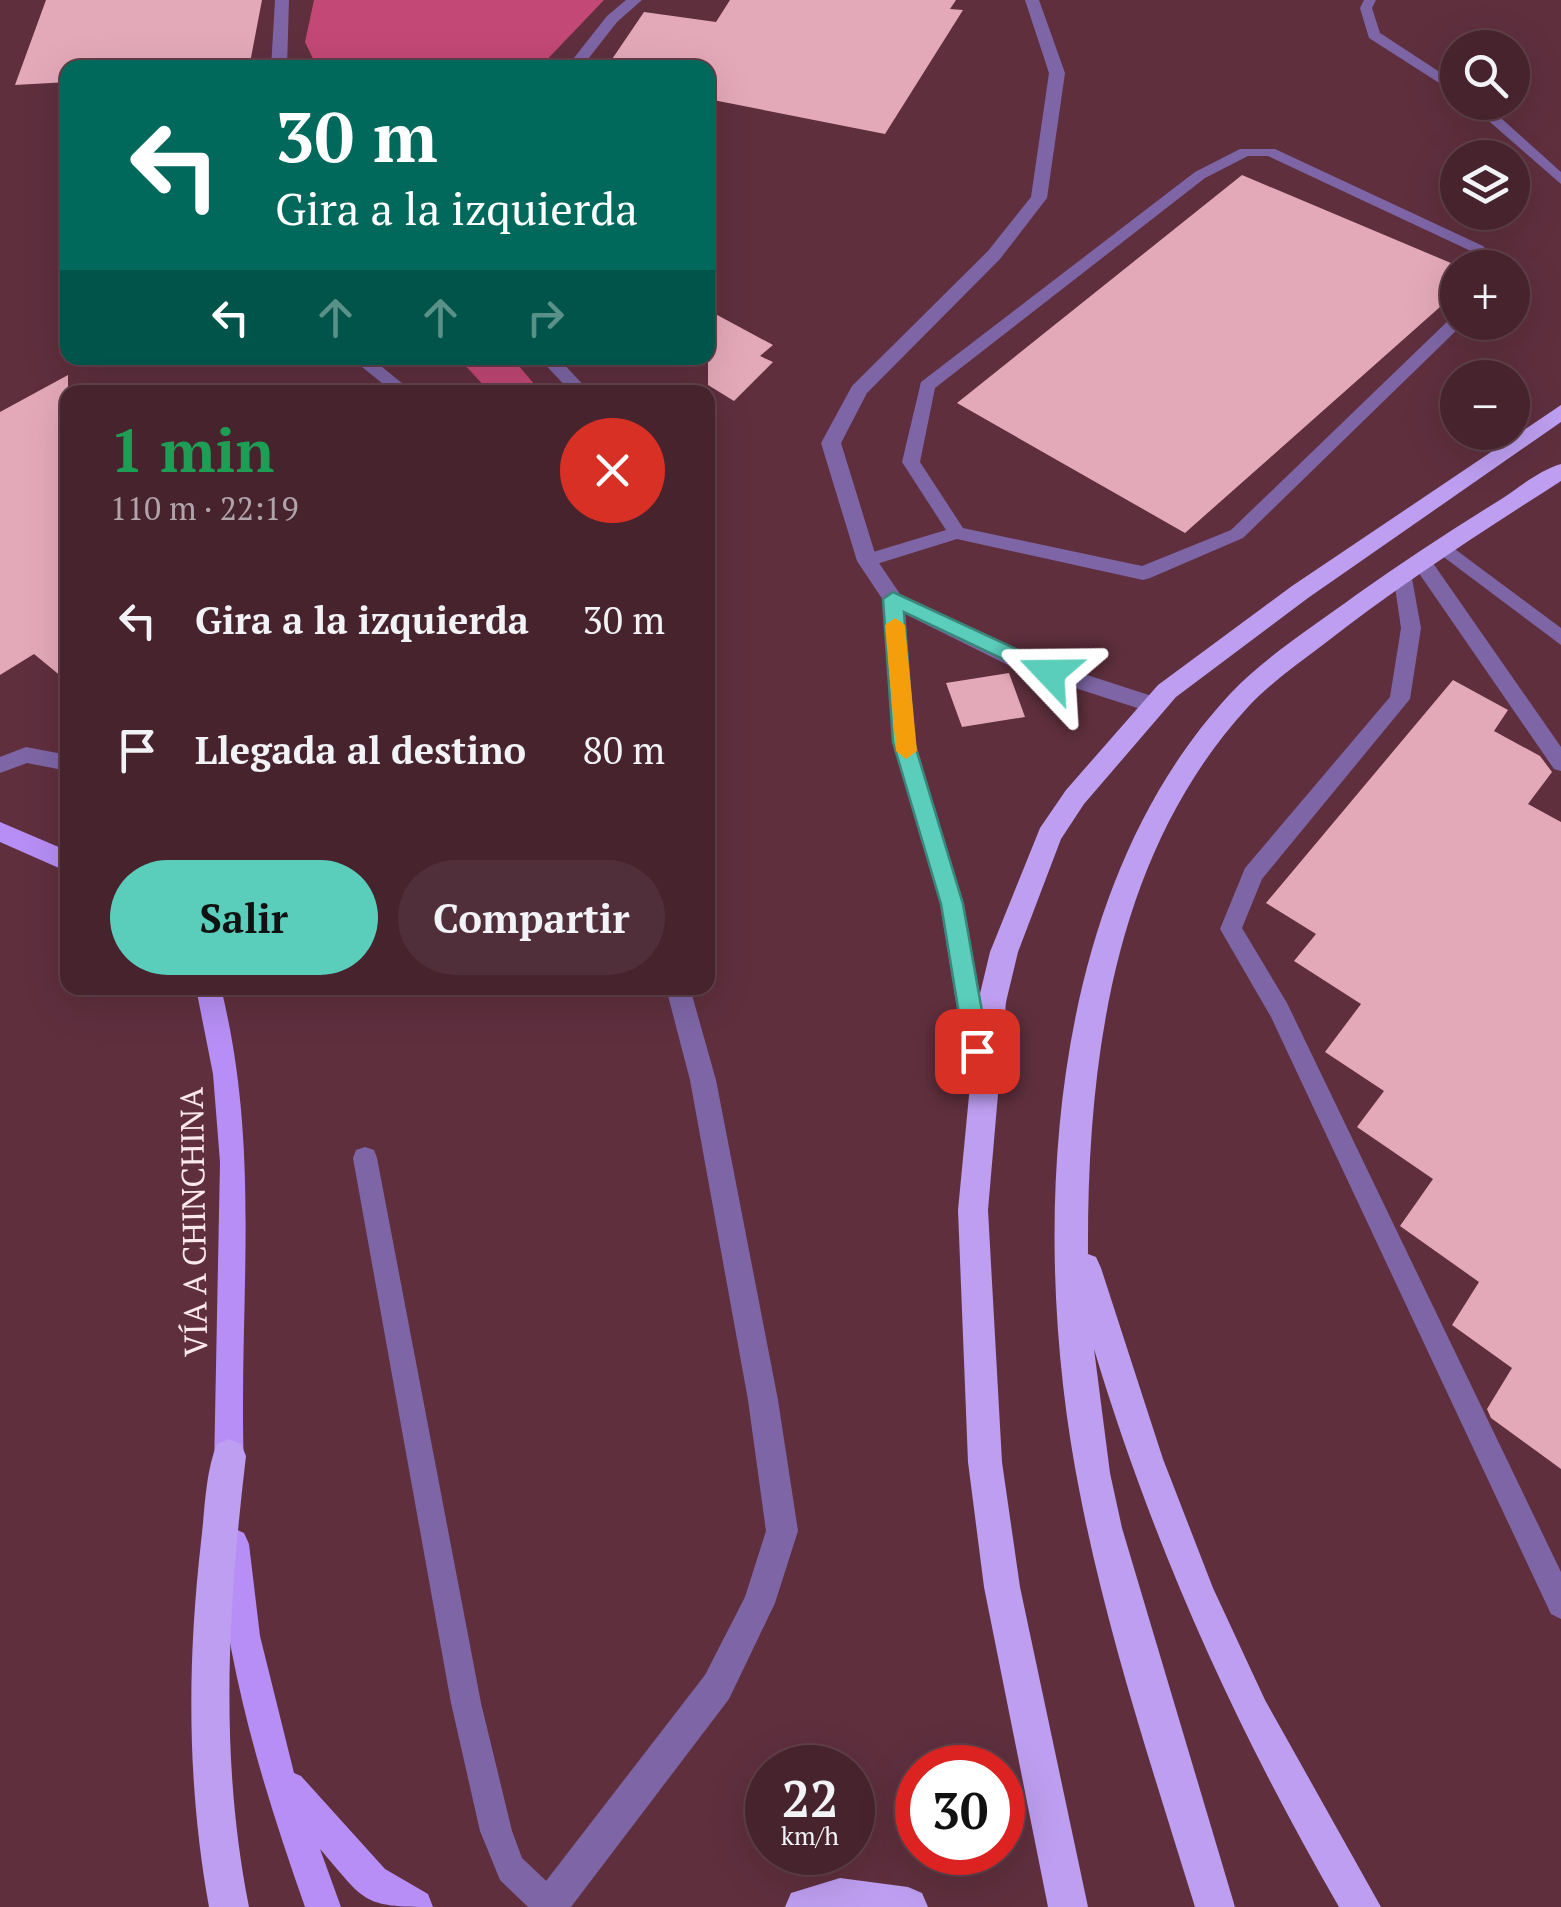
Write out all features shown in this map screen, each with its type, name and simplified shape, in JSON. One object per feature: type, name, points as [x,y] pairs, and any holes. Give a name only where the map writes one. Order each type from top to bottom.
[{"type":"highway","points":[[1068,1907],[1002,1587],[985,1462],[973,1210],[992,1002],[1004,952],[1049,835],[1075,796],[1167,691],[1274,610],[1561,412]]},
{"type":"highway","points":[[1215,1907],[1166,1756],[1094,1479],[1080,1390],[1073,1228],[1076,1120],[1094,993],[1126,879],[1151,824],[1176,779],[1238,701],[1346,613],[1561,471]]},
{"type":"highway","points":[[1073,1228],[1132,1424],[1186,1566],[1221,1648],[1281,1769],[1360,1907]]},
{"type":"highway","points":[[229,1456],[210,1598],[206,1731],[220,1871],[229,1907]]},
{"type":"highway","points":[[805,1907],[840,1898],[908,1907]]},
{"type":"main road","points":[[0,831],[60,858]]},
{"type":"main road","name":"VÍA A CHINCHINA","points":[[210,995],[217,1020],[231,1129],[235,1255],[229,1456],[235,1585],[281,1778],[323,1907]]},
{"type":"main road","points":[[281,1778],[372,1882],[416,1907]]},
{"type":"street","points":[[279,60],[282,0]]},
{"type":"street","points":[[579,60],[612,19],[635,0]]},
{"type":"street","points":[[1032,0],[1057,73],[1039,198],[994,256],[859,390],[830,443],[867,561],[893,599],[1024,663],[1156,706]]},
{"type":"street","points":[[369,365],[395,385]]},
{"type":"street","points":[[555,365],[574,385]]},
{"type":"street","points":[[893,599],[904,742],[952,904],[983,1088]]},
{"type":"street","points":[[550,1907],[717,1687],[759,1602],[782,1531],[763,1400],[703,1080],[680,995]]},
{"type":"lane","points":[[1370,0],[1366,8],[1374,34],[1440,79]]},
{"type":"lane","points":[[1494,120],[1561,180]]},
{"type":"lane","points":[[957,533],[912,462],[927,386],[1200,175],[1245,152],[1270,152],[1478,250]]},
{"type":"lane","points":[[867,561],[957,533],[1143,572],[1237,534],[1440,337]]},
{"type":"lane","points":[[1444,547],[1561,638]]},
{"type":"lane","points":[[1411,567],[1561,763]]},
{"type":"lane","points":[[1411,567],[1411,628],[1400,698],[1253,874],[1231,930],[1279,1010],[1561,1604]]},
{"type":"lane","points":[[0,765],[26,755],[60,761]]},
{"type":"lane","points":[[364,1158],[466,1703],[496,1831],[511,1869],[550,1907]]},
{"type":"shaded area","points":[[314,0],[604,0],[547,60],[314,60],[305,42]]},
{"type":"shaded area","points":[[465,365],[518,365],[535,385],[483,385]]},
{"type":"building","points":[[46,0],[262,0],[251,60],[60,60],[60,82],[15,85]]},
{"type":"building","points":[[730,0],[956,0],[950,9],[963,10],[885,134],[715,100],[715,60],[611,60],[644,12],[716,22]]},
{"type":"building","points":[[1242,175],[1440,258],[1440,307],[1185,533],[957,403]]},
{"type":"building","points":[[715,314],[773,345],[760,356],[773,362],[734,401],[715,389],[715,385],[708,385],[708,365],[715,365]]},
{"type":"building","points":[[68,375],[68,385],[60,385],[60,675],[34,654],[0,675],[0,412]]},
{"type":"building","points":[[1009,673],[1025,717],[962,727],[946,683]]},
{"type":"building","points":[[1453,680],[1508,710],[1494,731],[1540,756],[1552,772],[1528,804],[1561,822],[1561,1469],[1491,1418],[1487,1409],[1512,1368],[1452,1325],[1479,1282],[1400,1226],[1433,1179],[1357,1127],[1384,1091],[1325,1052],[1361,1004],[1294,961],[1316,934],[1266,903]]},
{"type":"slow traffic","points":[[895,625],[906,751]]},
{"type":"route","points":[[977,1051],[952,904],[904,742],[893,599],[1050,673]]}]
